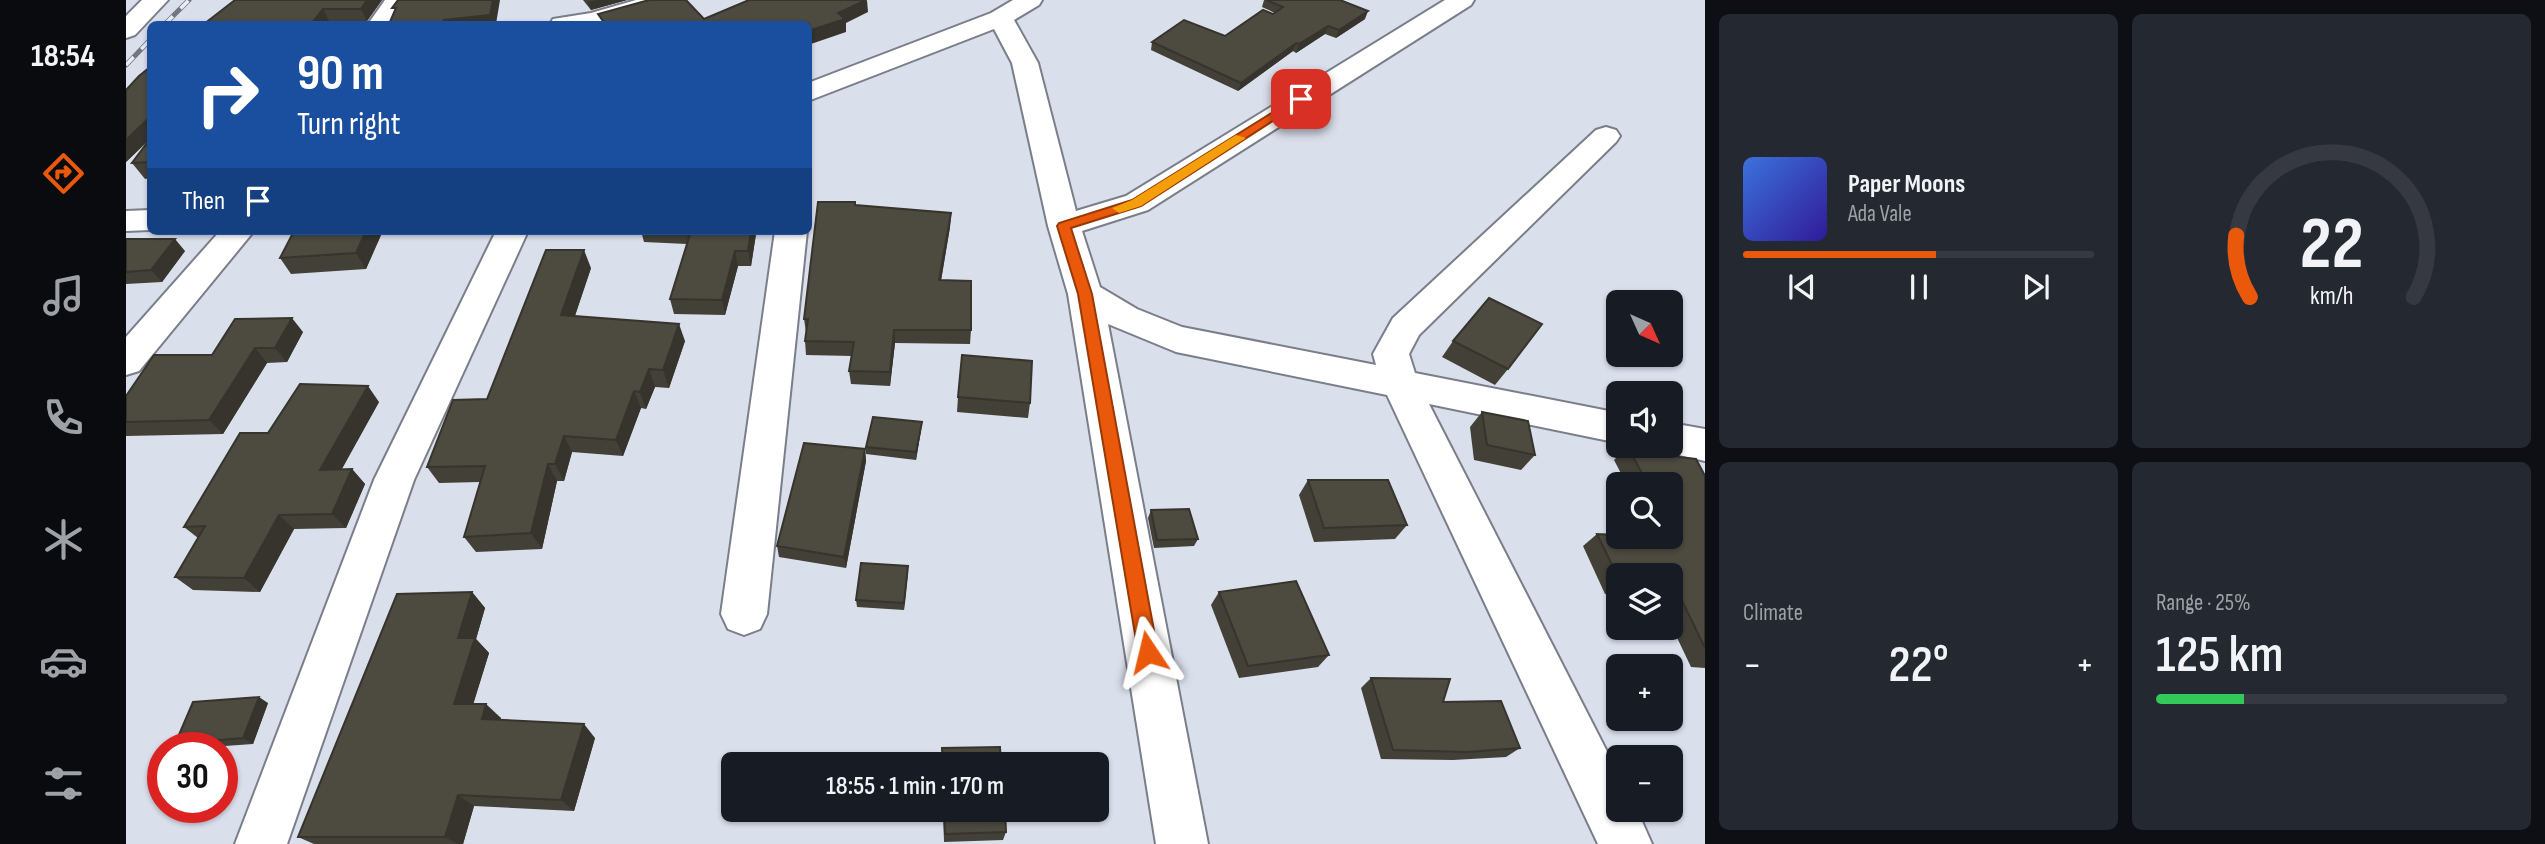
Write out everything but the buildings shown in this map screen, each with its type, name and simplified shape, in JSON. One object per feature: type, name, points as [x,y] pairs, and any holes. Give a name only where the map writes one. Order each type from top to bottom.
[{"type":"street","points":[[126,30],[156,0]]},
{"type":"street","points":[[382,21],[397,0]]},
{"type":"street","points":[[585,21],[662,0]]},
{"type":"street","points":[[1064,226],[1137,203],[1462,0]]},
{"type":"street","points":[[812,91],[1015,9],[1025,63],[1064,226],[1085,294],[1182,844]]},
{"type":"street","points":[[1606,136],[1405,327],[1391,354],[1399,384],[1626,844]]},
{"type":"street","points":[[126,221],[147,220]]},
{"type":"street","points":[[126,361],[235,235]]},
{"type":"street","points":[[261,844],[394,480],[510,235]]},
{"type":"street","points":[[744,614],[791,235]]},
{"type":"street","points":[[1085,294],[1125,318],[1175,339],[1606,425]]},
{"type":"street","points":[[1683,441],[1705,445]]},
{"type":"railway","points":[[168,21],[189,0]]},
{"type":"railway","points":[[126,65],[147,43]]},
{"type":"slow traffic","points":[[1119,208],[1137,203],[1240,138]]},
{"type":"route","points":[[1148,652],[1085,294],[1064,226],[1137,203],[1301,99]]}]
